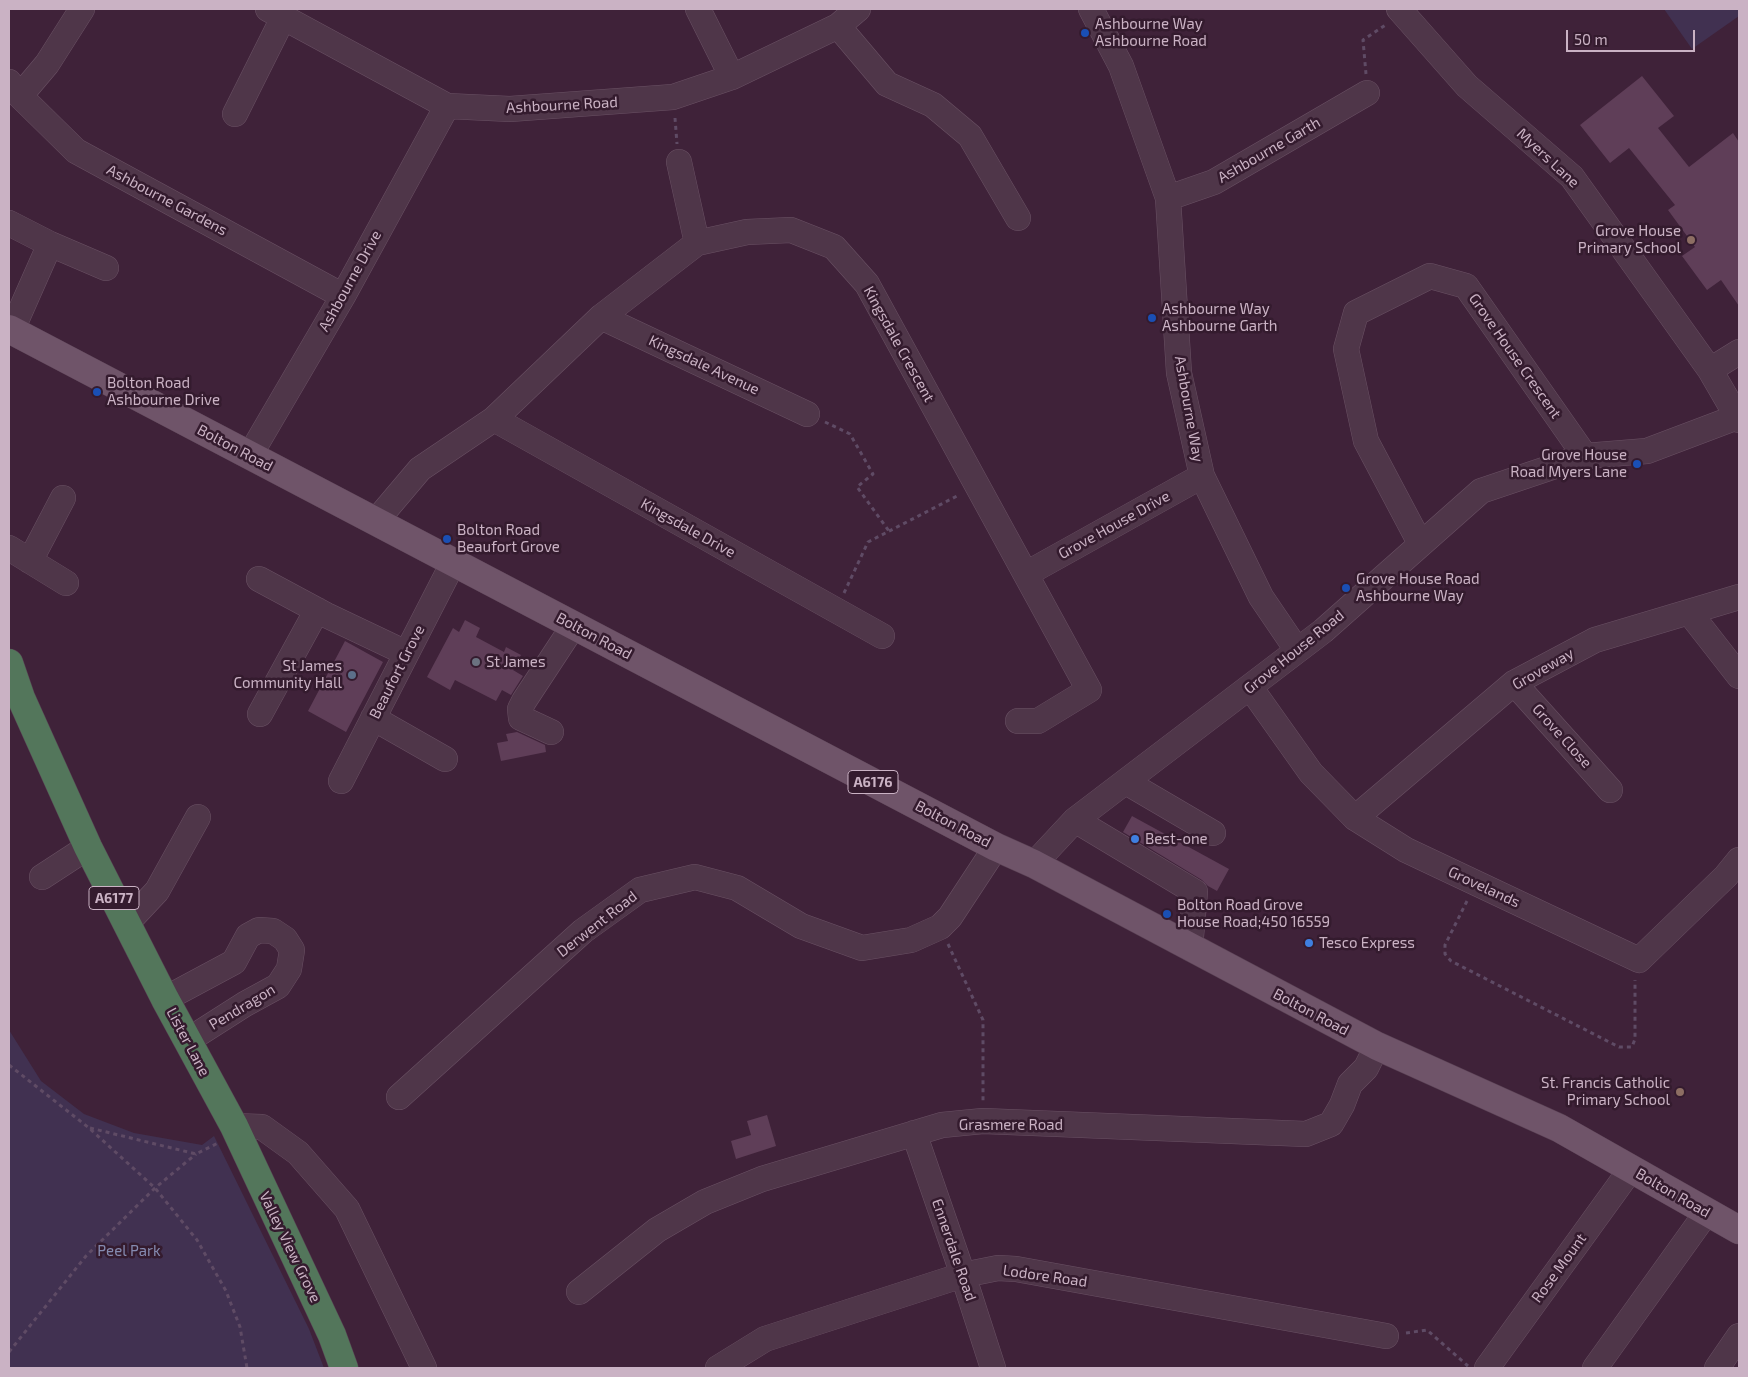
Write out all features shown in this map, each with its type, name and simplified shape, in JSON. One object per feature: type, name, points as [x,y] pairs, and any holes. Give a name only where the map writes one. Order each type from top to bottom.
[{"type":"highway","name":"Lister Lane","points":[[9,663],[21,698],[88,847],[235,1131]]},
{"type":"highway","name":"Valley View Grove","points":[[235,1131],[332,1335],[344,1368]]},
{"type":"main road","name":"Bolton Road","points":[[10,330],[996,847],[1034,864],[1377,1046],[1559,1128],[1739,1230]]},
{"type":"street","points":[[14,89],[47,64],[82,9]]},
{"type":"street","points":[[698,9],[732,77]]},
{"type":"street","name":"Ashbourne Road","points":[[276,13],[447,106],[510,109],[673,97],[732,77],[838,26],[858,9]]},
{"type":"street","name":"Ashbourne Way","points":[[1091,9],[1121,66],[1168,198],[1179,373],[1202,476],[1260,597],[1297,650]]},
{"type":"street","name":"Myers Lane","points":[[1400,12],[1467,86],[1572,177],[1710,370],[1738,418]]},
{"type":"street","points":[[235,114],[276,13]]},
{"type":"street","points":[[838,26],[887,84],[933,105],[970,136],[1018,218]]},
{"type":"street","name":"Ashbourne Gardens","points":[[14,89],[76,151],[343,296]]},
{"type":"street","name":"Ashbourne Garth","points":[[1168,198],[1214,182],[1367,93]]},
{"type":"street","name":"Ashbourne Drive","points":[[250,456],[343,296],[447,106]]},
{"type":"street","points":[[679,162],[698,243]]},
{"type":"street","points":[[9,222],[50,244],[106,268]]},
{"type":"street","name":"Kingsdale Crescent","points":[[376,521],[420,469],[494,419],[601,317],[698,243],[747,232],[791,230],[834,247],[867,284],[1089,690],[1038,721],[1018,721]]},
{"type":"street","points":[[10,330],[50,244]]},
{"type":"street","name":"Grove House Crescent","points":[[1420,543],[1366,441],[1346,349],[1356,313],[1430,276],[1466,286],[1585,456]]},
{"type":"street","name":"Kingsdale Avenue","points":[[601,317],[807,414]]},
{"type":"street","points":[[1710,370],[1739,352]]},
{"type":"street","name":"Grove House Road","points":[[1034,864],[1075,820],[1323,630],[1480,491],[1585,456],[1647,451],[1738,418]]},
{"type":"street","name":"Kingsdale Drive","points":[[494,419],[882,636]]},
{"type":"street","name":"Grove House Drive","points":[[1026,574],[1202,476]]},
{"type":"street","points":[[30,561],[62,498]]},
{"type":"street","points":[[9,548],[66,583]]},
{"type":"street","name":"Beaufort Grove","points":[[341,781],[453,563]]},
{"type":"street","points":[[259,579],[316,610],[406,653]]},
{"type":"street","name":"Groveway","points":[[1355,818],[1514,683],[1595,640],[1739,597]]},
{"type":"street","points":[[260,714],[316,610]]},
{"type":"street","points":[[1688,612],[1739,676]]},
{"type":"street","points":[[551,732],[522,718],[520,709],[574,625]]},
{"type":"street","name":"Grove Close","points":[[1514,683],[1610,790]]},
{"type":"street","name":"Grovelands","points":[[1250,687],[1311,773],[1355,818],[1406,850],[1639,960]]},
{"type":"street","points":[[373,718],[445,759]]},
{"type":"street","points":[[1126,782],[1213,833]]},
{"type":"street","points":[[126,923],[157,892],[198,818]]},
{"type":"street","points":[[1075,820],[1195,892],[1190,948]]},
{"type":"street","points":[[42,876],[88,847]]},
{"type":"street","name":"Derwent Road","points":[[399,1097],[583,931],[640,890],[695,877],[737,888],[801,926],[862,948],[911,940],[940,928],[950,917],[996,847]]},
{"type":"street","points":[[1639,960],[1726,876],[1739,860]]},
{"type":"street","name":"Pendragon","points":[[165,999],[234,962],[248,936],[259,930],[272,931],[285,939],[292,950],[289,969],[278,986],[245,1004],[187,1041]]},
{"type":"street","name":"Grasmere Road","points":[[579,1292],[657,1230],[705,1202],[762,1179],[942,1125],[983,1121],[1306,1134],[1331,1124],[1342,1105],[1350,1084],[1366,1068],[1377,1046]]},
{"type":"street","points":[[235,1131],[262,1127],[298,1153],[347,1209],[424,1368]]},
{"type":"street","name":"Ennerdale Road","points":[[914,1133],[993,1368]]},
{"type":"street","name":"Rose Mount","points":[[1487,1368],[1631,1169]]},
{"type":"street","points":[[1595,1368],[1707,1212]]},
{"type":"street","name":"Lodore Road","points":[[718,1368],[765,1339],[963,1275],[998,1268],[1016,1269],[1386,1336]]},
{"type":"street","points":[[1717,1368],[1739,1336]]},
{"type":"path","points":[[1367,93],[1363,40],[1400,12]]},
{"type":"path","points":[[673,97],[679,162]]},
{"type":"path","points":[[807,414],[850,434],[873,474],[857,487],[889,531]]},
{"type":"path","points":[[835,610],[868,542],[978,486]]},
{"type":"path","points":[[1476,883],[1445,945],[1445,954],[1451,961],[1619,1047],[1632,1047],[1635,1039],[1635,974],[1639,960]]},
{"type":"path","points":[[940,928],[984,1020],[983,1121]]},
{"type":"path","points":[[9,1065],[89,1128],[155,1188],[197,1240],[226,1291],[240,1327],[247,1368]]},
{"type":"path","points":[[89,1128],[196,1154]]},
{"type":"path","points":[[9,1352],[86,1256],[155,1188],[196,1154],[218,1143],[235,1131]]},
{"type":"path","points":[[1386,1336],[1428,1330],[1470,1368]]},
{"type":"green space","points":[[1664,9],[1739,9],[1739,16],[1692,49]]},
{"type":"green space","name":"Peel Park","points":[[9,1030],[41,1081],[84,1114],[134,1133],[202,1145],[214,1136],[309,1329],[324,1368],[9,1368]]},
{"type":"building","points":[[1642,76],[1674,116],[1658,128],[1689,167],[1733,133],[1739,142],[1739,306],[1721,280],[1707,290],[1682,256],[1695,247],[1668,210],[1675,205],[1629,148],[1610,163],[1580,125]]},
{"type":"building","name":"St James","points":[[465,620],[480,628],[476,637],[504,652],[506,647],[521,655],[513,670],[523,676],[511,695],[502,690],[496,701],[455,680],[450,690],[427,677],[453,628],[459,632]]},
{"type":"building","name":"St James Community Hall","points":[[345,641],[383,662],[346,732],[308,711]]},
{"type":"building","points":[[517,732],[545,745],[546,752],[501,761],[497,743],[508,741],[506,734]]},
{"type":"building","points":[[1132,816],[1229,869],[1217,891],[1123,832]]},
{"type":"building","points":[[767,1115],[776,1146],[736,1159],[731,1141],[751,1135],[747,1121]]},
{"type":"place","name":"Ashbourne Way Ashbourne Road","points":[[1085,33]]},
{"type":"place","name":"Grove House Primary School","points":[[1691,240]]},
{"type":"place","name":"Ashbourne Way Ashbourne Garth","points":[[1152,318]]},
{"type":"place","name":"Bolton Road Ashbourne Drive","points":[[97,392]]},
{"type":"place","name":"Grove House Road Myers Lane","points":[[1637,464]]},
{"type":"place","name":"Bolton Road Beaufort Grove","points":[[447,539]]},
{"type":"place","name":"Grove House Road Ashbourne Way","points":[[1346,588]]},
{"type":"place","name":"St James","points":[[476,662]]},
{"type":"place","name":"St James Community Hall","points":[[352,675]]},
{"type":"place","name":"Best-one","points":[[1135,839]]},
{"type":"place","name":"Bolton Road Grove House Road;450 16559","points":[[1167,914]]},
{"type":"place","name":"Tesco Express","points":[[1309,943]]},
{"type":"place","name":"St. Francis Catholic Primary School","points":[[1680,1092]]}]
